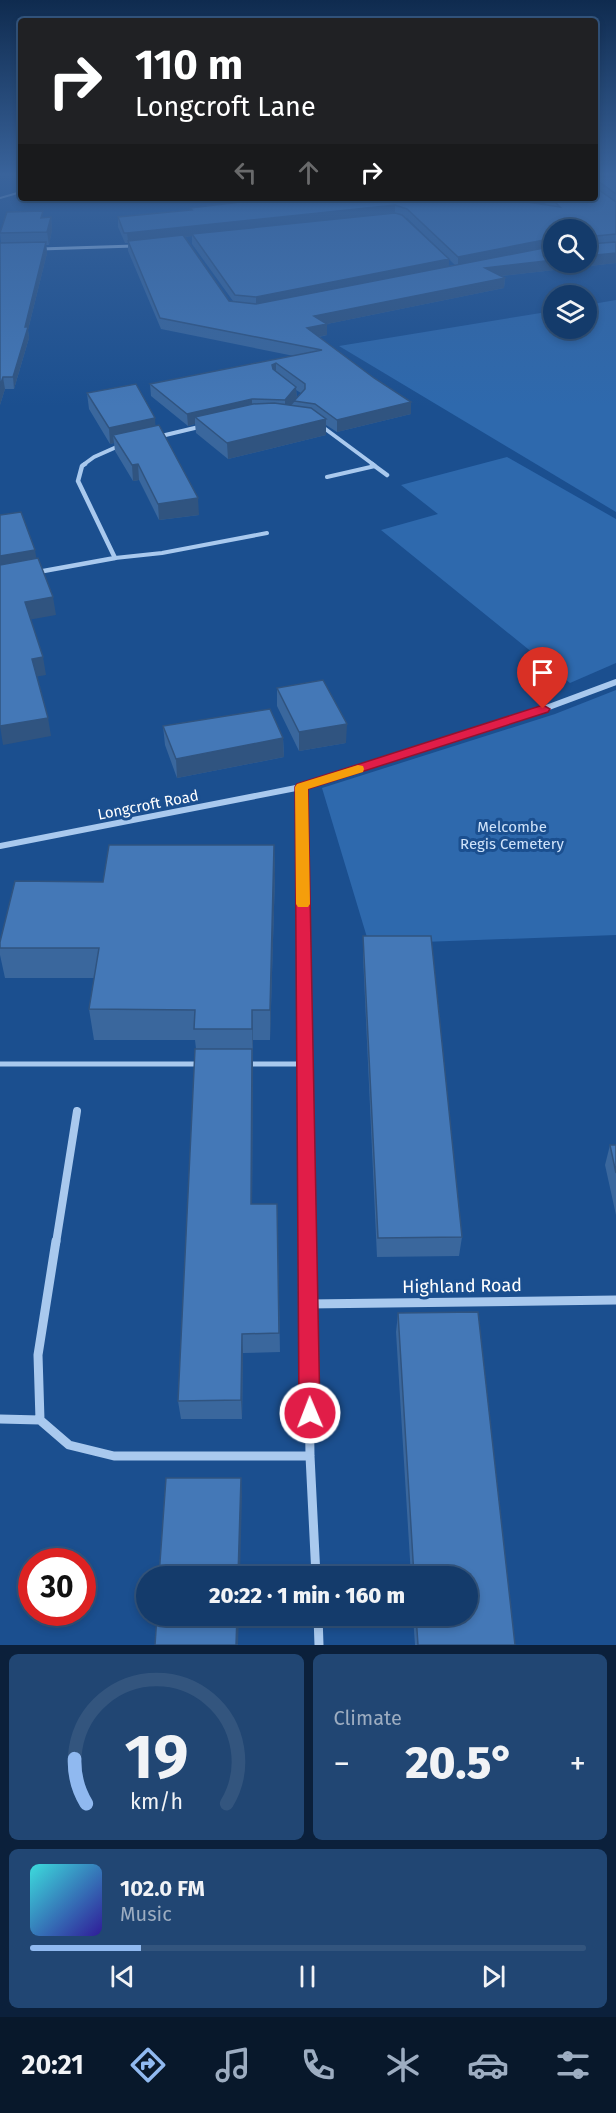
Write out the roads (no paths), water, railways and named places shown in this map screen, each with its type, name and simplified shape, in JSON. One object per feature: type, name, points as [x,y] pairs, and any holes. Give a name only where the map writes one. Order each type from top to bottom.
[{"type":"street","points":[[313,420],[387,475]]},
{"type":"street","points":[[155,438],[209,425]]},
{"type":"street","points":[[34,572],[115,558],[78,481],[82,466],[103,452],[122,445]]},
{"type":"street","name":"Longcroft Road","points":[[0,846],[301,787],[522,717],[616,682]]},
{"type":"street","points":[[301,787],[310,1456],[316,1566]]},
{"type":"street","points":[[40,1420],[38,1355],[76,1111]]},
{"type":"street","name":"Highland Road","points":[[308,1304],[616,1300]]},
{"type":"street","points":[[0,1419],[40,1420],[69,1445],[114,1456],[310,1456]]},
{"type":"street","points":[[318,1626],[319,1645]]},
{"type":"lane","points":[[327,477],[375,466]]},
{"type":"lane","points":[[115,558],[162,553],[267,533]]},
{"type":"lane","points":[[0,1064],[200,1064]]},
{"type":"lane","points":[[235,1064],[305,1064]]},
{"type":"park label","name":"Melcombe Regis Cemetery","points":[[512,836]]}]
